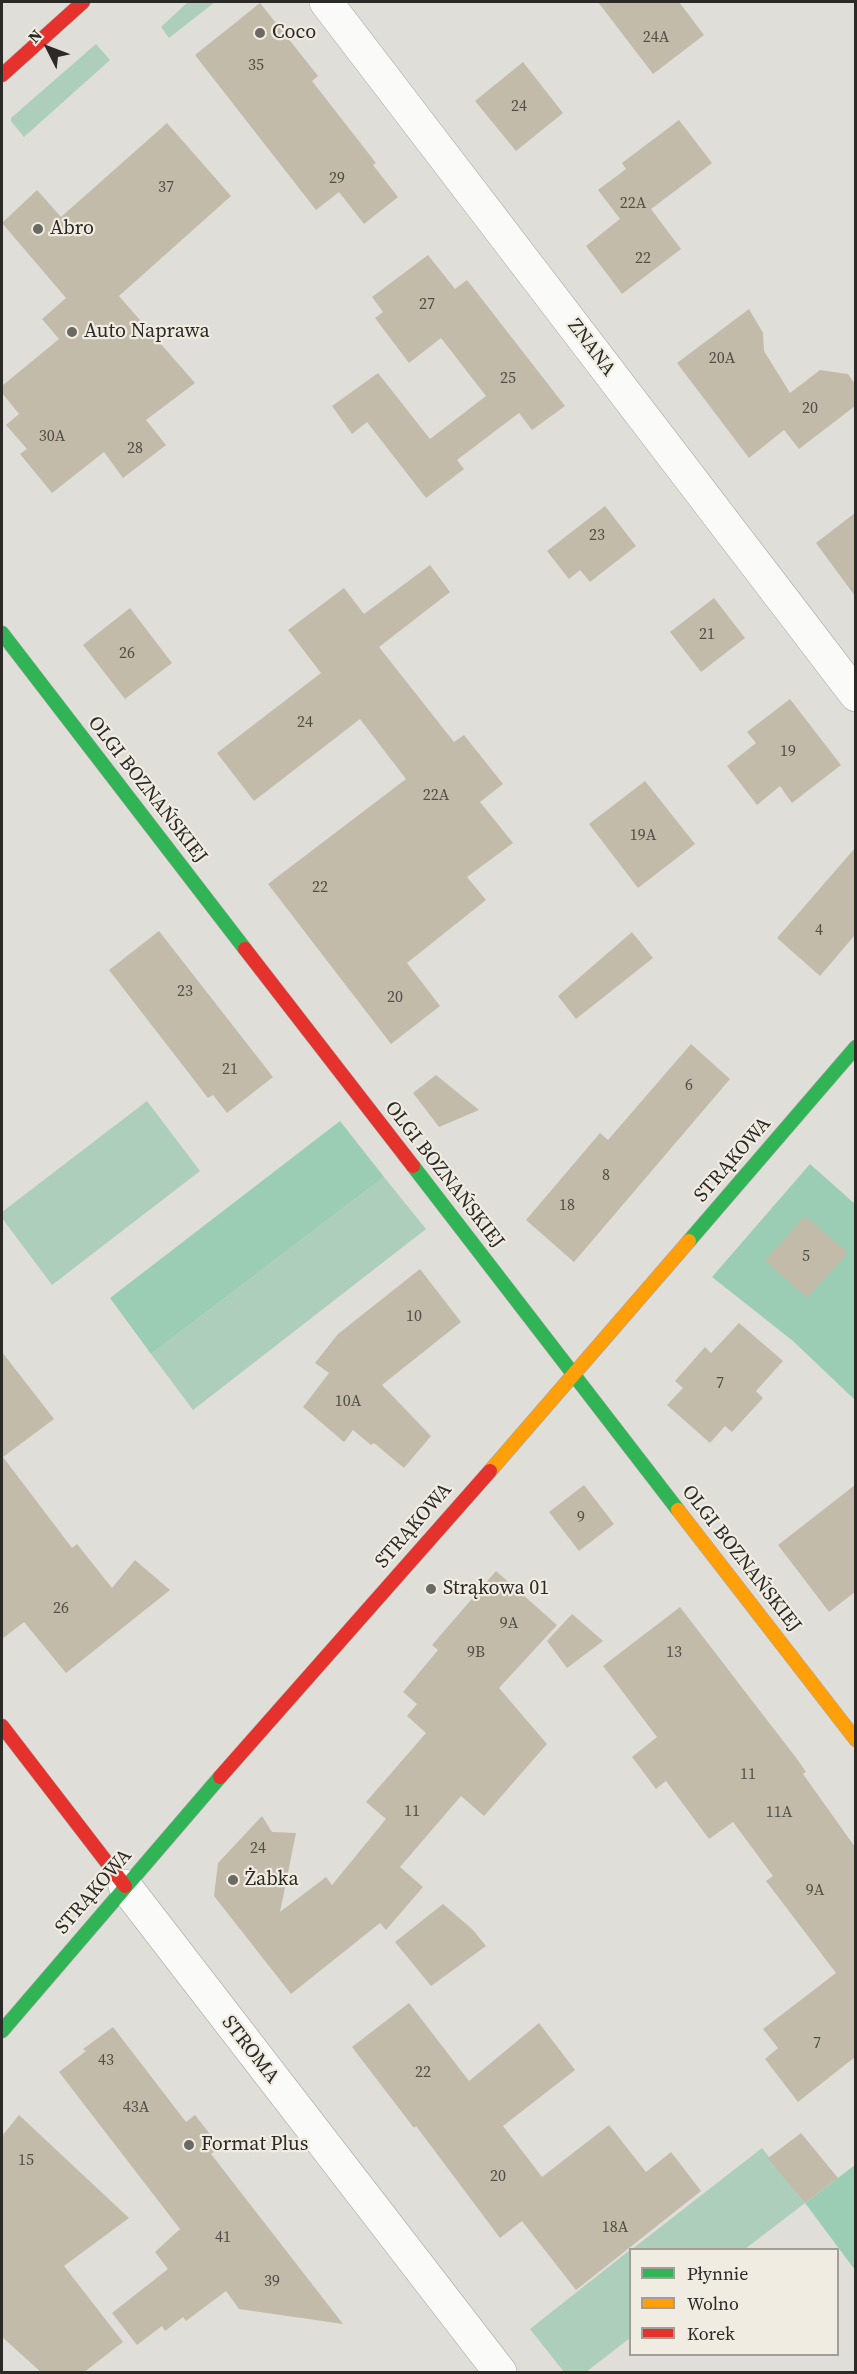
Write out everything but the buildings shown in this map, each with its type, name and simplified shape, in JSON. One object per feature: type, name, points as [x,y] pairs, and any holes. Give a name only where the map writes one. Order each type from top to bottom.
[{"type":"street","points":[[2,75],[83,2]]},
{"type":"street","name":"ZNANA","points":[[326,2],[855,695]]},
{"type":"street","name":"OLGI BOZNAŃSKIEJ","points":[[2,633],[855,1740]]},
{"type":"street","name":"STRĄKOWA","points":[[2,2031],[125,1886],[574,1375],[855,1047]]},
{"type":"street","name":"STROMA","points":[[2,1726],[500,2373]]},
{"type":"green space","points":[[188,2],[215,2],[169,38],[161,27]]},
{"type":"green space","points":[[96,44],[110,60],[24,137],[11,118]]},
{"type":"green space","points":[[147,1101],[200,1171],[52,1285],[2,1218],[2,1212]]},
{"type":"green space","points":[[340,1121],[384,1177],[151,1354],[110,1298]]},
{"type":"green space","points":[[810,1164],[855,1204],[855,1400],[793,1341],[712,1277]]},
{"type":"green space","points":[[384,1177],[426,1229],[193,1410],[151,1354]]},
{"type":"green space","points":[[762,2148],[805,2203],[746,2248],[634,2248]]},
{"type":"green space","points":[[855,2165],[855,2270],[839,2248],[805,2203]]},
{"type":"green space","points":[[629,2251],[629,2339],[586,2372],[564,2372],[530,2329]]},
{"type":"traffic: fast","points":[[2,633],[245,949]]},
{"type":"traffic: fast","points":[[689,1241],[856,1047]]},
{"type":"traffic: fast","points":[[413,1166],[678,1510]]},
{"type":"traffic: fast","points":[[2,2031],[220,1777]]},
{"type":"traffic: slow","points":[[490,1471],[689,1241]]},
{"type":"traffic: slow","points":[[678,1510],[856,1740]]},
{"type":"traffic: jam","points":[[2,75],[83,2]]},
{"type":"traffic: jam","points":[[245,949],[413,1166]]},
{"type":"traffic: jam","points":[[220,1777],[490,1471]]},
{"type":"traffic: jam","points":[[2,1726],[125,1886]]},
{"type":"place","name":"Coco","points":[[260,33]]},
{"type":"place","name":"Abro","points":[[38,229]]},
{"type":"place","name":"Auto Naprawa","points":[[72,332]]},
{"type":"place","name":"Strąkowa 01","points":[[431,1589]]},
{"type":"place","name":"Żabka","points":[[233,1880]]},
{"type":"place","name":"Format Plus","points":[[189,2145]]}]
